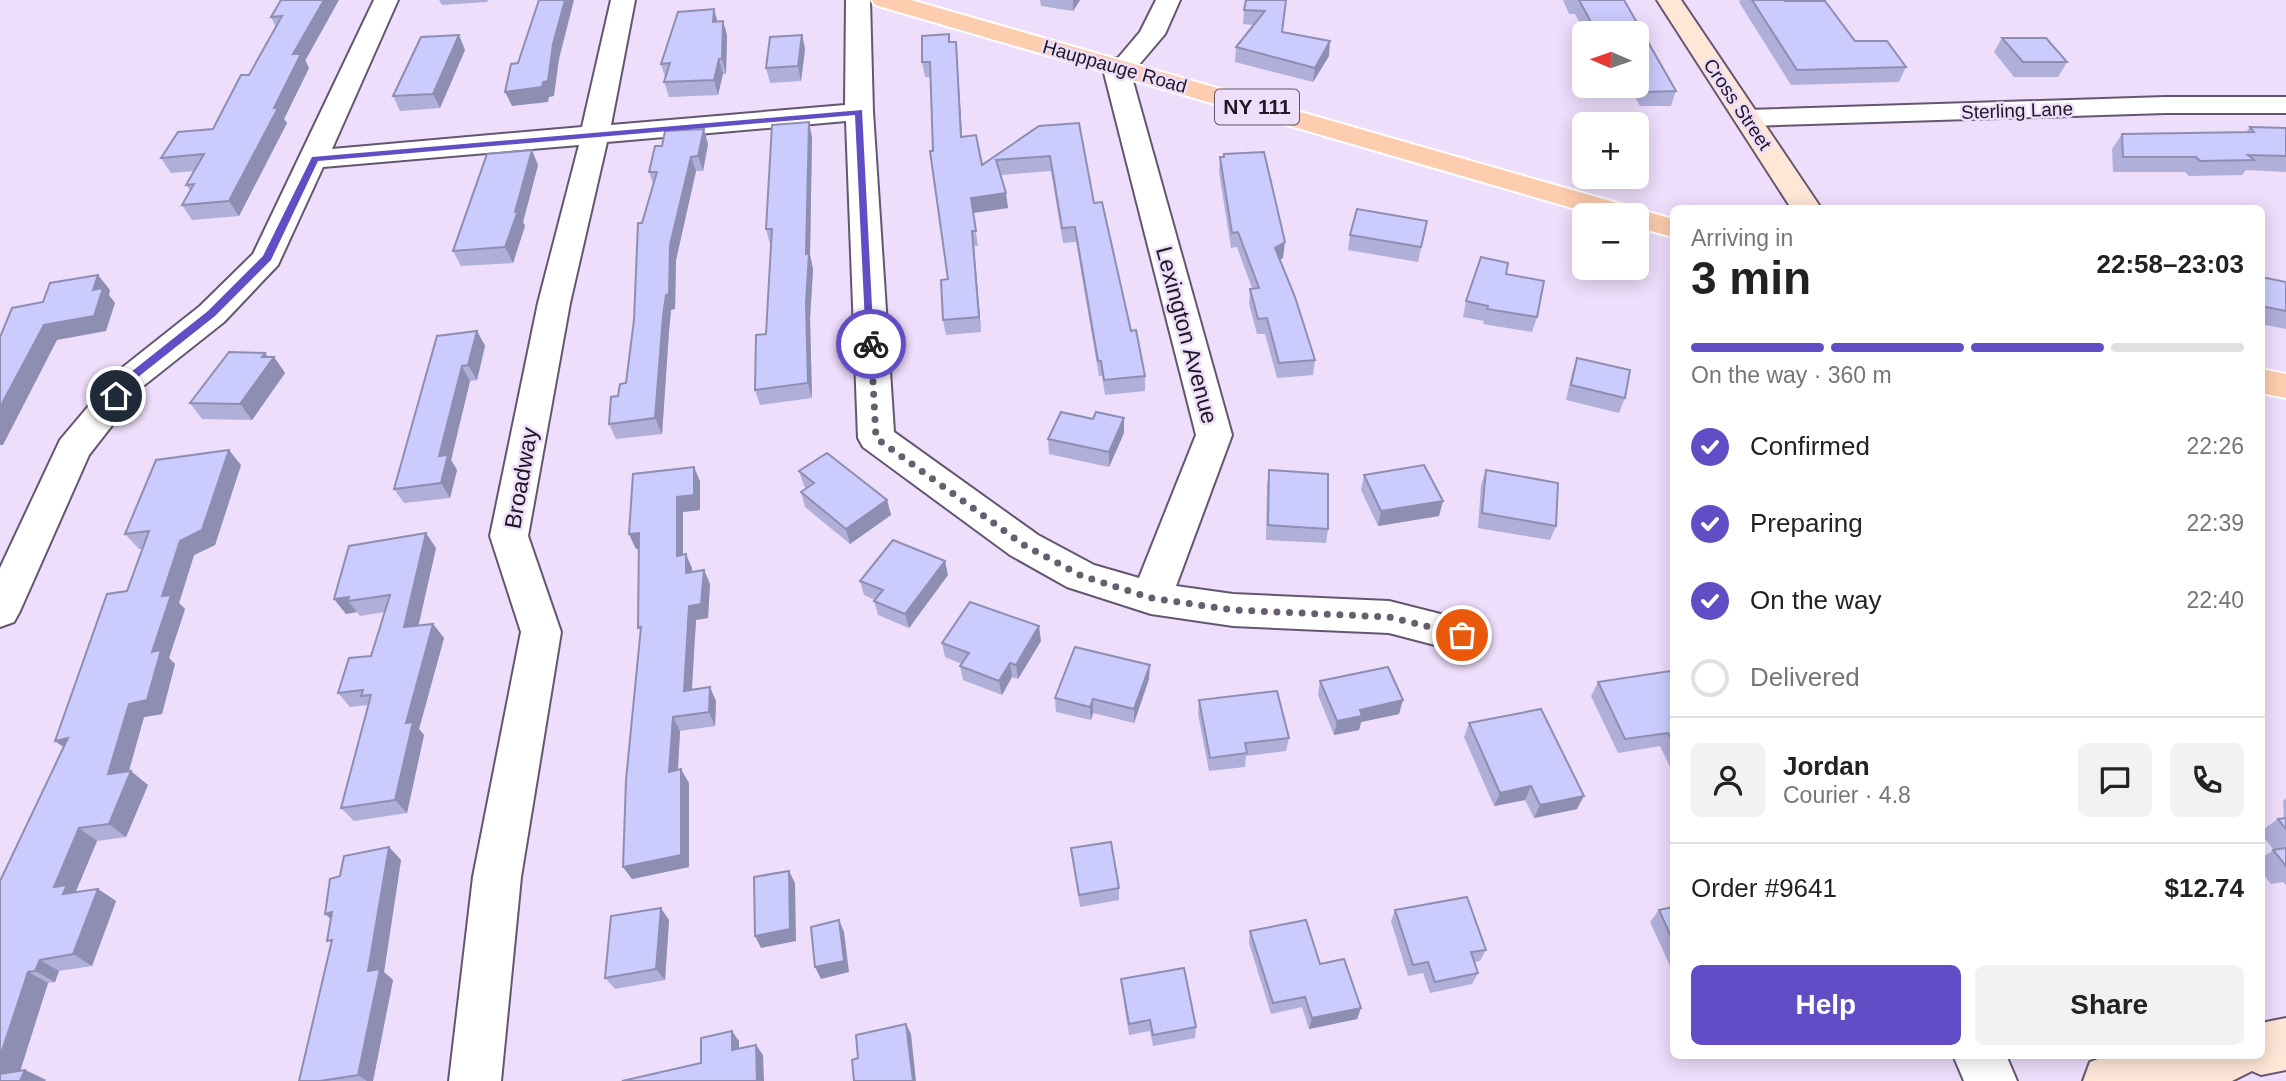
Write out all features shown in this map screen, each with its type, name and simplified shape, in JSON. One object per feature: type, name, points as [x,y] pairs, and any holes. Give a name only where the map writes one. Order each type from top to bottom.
[{"type":"main road","name":"Hauppauge Road","points":[[884,0],[1587,203]]},
{"type":"main road","points":[[1649,222],[1670,227]]},
{"type":"main road","points":[[2265,382],[2286,386]]},
{"type":"street","points":[[0,611],[74,449],[130,379],[212,314],[267,258],[387,0]]},
{"type":"street","name":"Broadway","points":[[475,1081],[497,877],[541,632],[509,536],[554,303],[582,196],[592,136],[622,0]]},
{"type":"street","points":[[858,0],[859,112],[876,438],[1024,545],[1082,576],[1151,598],[1233,610],[1389,617],[1462,635]]},
{"type":"street","points":[[1120,66],[1153,34],[1168,0]]},
{"type":"street","name":"Cross Street","points":[[1669,0],[1805,205]]},
{"type":"street","name":"Lexington Avenue","points":[[1120,66],[1214,435],[1151,598]]},
{"type":"street","name":"Sterling Lane","points":[[1748,118],[2192,104],[2286,105]]},
{"type":"street","points":[[315,159],[859,112]]},
{"type":"street","points":[[2265,1048],[2286,1044]]},
{"type":"street","points":[[1981,1059],[1991,1081]]},
{"type":"street","points":[[2109,1081],[2214,1059]]},
{"type":"building","points":[[281,0],[324,0],[293,54],[301,54],[274,108],[278,108],[229,201],[182,205],[194,184],[186,185],[204,154],[161,158],[178,132],[213,129],[241,75],[249,75],[282,16],[271,17]]},
{"type":"building","points":[[539,0],[565,0],[553,44],[548,81],[543,82],[542,87],[505,92],[511,64],[518,63]]},
{"type":"building","points":[[1246,0],[1286,0],[1282,32],[1330,41],[1315,68],[1236,47],[1265,11],[1244,10]]},
{"type":"building","points":[[1579,0],[1624,0],[1636,21],[1590,21]]},
{"type":"building","points":[[1752,0],[1825,1],[1855,41],[1887,41],[1906,67],[1797,70]]},
{"type":"building","points":[[714,9],[713,22],[723,21],[722,59],[719,59],[714,80],[664,82],[670,63],[661,64],[678,12]]},
{"type":"building","points":[[949,34],[949,42],[956,42],[961,137],[976,135],[982,165],[1039,126],[1079,123],[1094,203],[1102,202],[1131,331],[1136,330],[1145,376],[1104,380],[1101,361],[1098,361],[1075,227],[1062,228],[1050,156],[996,160],[1006,193],[971,198],[976,231],[972,231],[979,317],[943,320],[941,280],[948,279],[930,151],[933,151],[930,62],[922,62],[922,36]]},
{"type":"building","points":[[459,35],[433,94],[393,96],[421,37]]},
{"type":"building","points":[[802,35],[798,66],[766,68],[770,37]]},
{"type":"building","points":[[2002,38],[2046,38],[2067,62],[2023,62]]},
{"type":"building","points":[[1649,44],[1676,91],[1649,92]]},
{"type":"building","points":[[809,122],[806,254],[809,253],[806,304],[808,383],[755,390],[756,335],[766,334],[772,229],[766,229],[772,125]]},
{"type":"building","points":[[2250,127],[2286,128],[2286,156],[2248,155],[2254,160],[2200,161],[2196,157],[2123,157],[2122,134],[2254,132]]},
{"type":"building","points":[[704,129],[698,156],[691,157],[670,245],[669,294],[666,295],[663,316],[655,418],[609,424],[611,397],[618,396],[620,384],[626,383],[634,320],[638,223],[642,223],[657,172],[649,172],[655,146],[662,146],[665,131]]},
{"type":"building","points":[[532,150],[515,212],[518,211],[505,247],[453,251],[487,154]]},
{"type":"building","points":[[1264,152],[1285,242],[1275,248],[1295,297],[1315,360],[1279,363],[1267,318],[1258,319],[1250,289],[1259,288],[1238,232],[1232,233],[1220,157],[1224,157],[1224,154]]},
{"type":"building","points":[[1357,209],[1427,221],[1421,247],[1350,235]]},
{"type":"building","points":[[1481,257],[1508,263],[1506,274],[1544,281],[1537,317],[1487,309],[1488,306],[1466,301]]},
{"type":"building","points":[[98,275],[93,290],[103,288],[94,316],[44,325],[0,407],[0,337],[12,308],[43,302],[50,283]]},
{"type":"building","points":[[2265,278],[2286,282],[2286,311],[2265,307]]},
{"type":"building","points":[[477,331],[468,365],[462,366],[439,456],[448,455],[441,483],[394,489],[437,336]]},
{"type":"building","points":[[229,352],[265,353],[262,357],[274,357],[240,404],[190,403]]},
{"type":"building","points":[[1577,358],[1630,370],[1625,398],[1571,385]]},
{"type":"building","points":[[1061,412],[1093,419],[1096,412],[1124,418],[1109,452],[1048,439]]},
{"type":"building","points":[[229,450],[202,530],[180,541],[162,596],[171,595],[152,652],[161,650],[147,700],[129,704],[108,774],[131,771],[109,824],[79,828],[54,887],[67,885],[63,894],[98,889],[73,954],[40,960],[35,971],[28,972],[0,1057],[0,881],[68,738],[55,741],[107,594],[127,591],[149,531],[125,534],[156,460]]},
{"type":"building","points":[[827,453],[887,500],[846,529],[801,492],[814,483],[799,471]]},
{"type":"building","points":[[1424,465],[1443,501],[1381,511],[1364,475]]},
{"type":"building","points":[[694,467],[694,495],[677,497],[677,556],[686,554],[686,573],[704,570],[701,604],[689,606],[684,691],[710,687],[709,712],[673,717],[669,772],[681,769],[681,855],[623,867],[626,780],[641,627],[638,628],[639,533],[629,534],[633,474]]},
{"type":"building","points":[[1269,470],[1328,474],[1328,529],[1268,525]]},
{"type":"building","points":[[1486,470],[1558,483],[1556,526],[1482,513]]},
{"type":"building","points":[[426,533],[404,627],[433,624],[406,723],[413,722],[395,800],[341,808],[371,695],[361,696],[363,690],[338,693],[349,658],[371,656],[390,595],[348,601],[349,597],[334,599],[349,546]]},
{"type":"building","points":[[893,540],[945,561],[905,614],[874,601],[883,590],[860,581]]},
{"type":"building","points":[[970,602],[1039,626],[1016,665],[1010,663],[999,681],[960,666],[969,653],[942,643]]},
{"type":"building","points":[[1075,647],[1150,665],[1134,709],[1093,699],[1090,707],[1055,698]]},
{"type":"building","points":[[1388,667],[1403,700],[1360,710],[1362,716],[1337,721],[1320,681]]},
{"type":"building","points":[[1670,671],[1670,737],[1668,733],[1625,739],[1598,682]]},
{"type":"building","points":[[1277,691],[1289,738],[1245,743],[1247,753],[1210,758],[1199,700]]},
{"type":"building","points":[[1541,709],[1584,796],[1540,805],[1531,786],[1500,793],[1469,723]]},
{"type":"building","points":[[2286,818],[2286,829],[2278,819]]},
{"type":"building","points":[[1111,842],[1119,888],[1079,895],[1071,848]]},
{"type":"building","points":[[389,847],[368,971],[380,969],[358,1075],[320,1081],[299,1081],[332,940],[327,941],[332,912],[325,914],[330,879],[340,876],[344,856]]},
{"type":"building","points":[[2286,848],[2286,866],[2273,850]]},
{"type":"building","points":[[789,871],[790,929],[755,936],[754,877]]},
{"type":"building","points":[[1467,897],[1486,950],[1471,952],[1478,973],[1435,982],[1428,962],[1413,965],[1395,910]]},
{"type":"building","points":[[661,908],[656,969],[605,978],[611,916]]},
{"type":"building","points":[[1670,908],[1670,934],[1659,910]]},
{"type":"building","points":[[839,920],[844,961],[815,967],[811,927]]},
{"type":"building","points":[[1306,920],[1320,964],[1344,959],[1361,1008],[1312,1018],[1305,997],[1273,1003],[1250,931]]},
{"type":"building","points":[[1184,968],[1196,1027],[1153,1035],[1150,1020],[1129,1024],[1121,979]]},
{"type":"building","points":[[906,1024],[913,1081],[854,1081],[852,1060],[858,1058],[856,1035]]},
{"type":"building","points":[[732,1031],[732,1050],[756,1045],[757,1081],[622,1081],[701,1063],[701,1038]]},
{"type":"building","points":[[25,1070],[20,1081],[0,1081],[0,1074]]},
{"type":"way so far","points":[[871,344],[876,438],[1024,545],[1082,576],[1151,598],[1233,610],[1389,617],[1462,635]]},
{"type":"route","points":[[116,396],[130,379],[212,314],[267,258],[315,159],[859,112],[871,344]]}]
